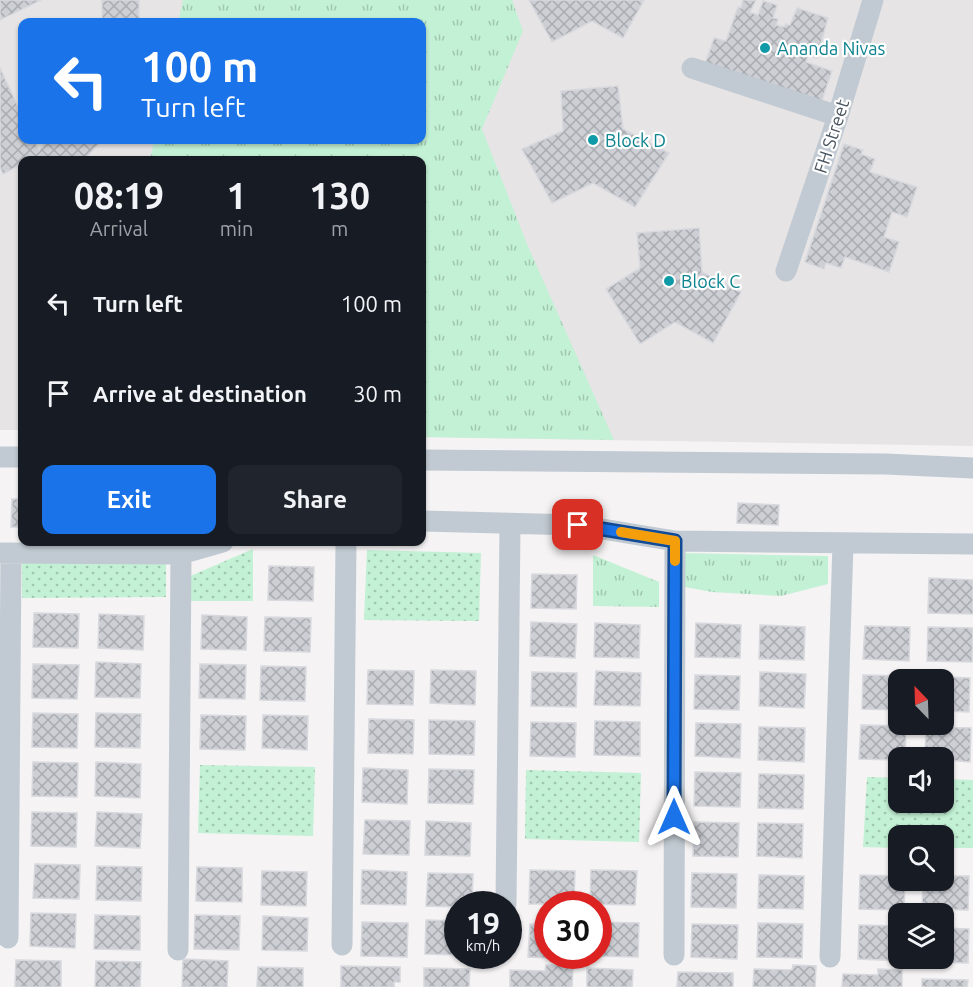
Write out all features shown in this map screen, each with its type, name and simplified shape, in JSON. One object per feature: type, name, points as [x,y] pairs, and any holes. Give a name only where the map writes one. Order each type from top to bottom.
[{"type":"street","name":"FH Street","points":[[786,271],[838,116],[873,0]]},
{"type":"street","points":[[692,68],[838,116]]},
{"type":"street","points":[[0,457],[18,457]]},
{"type":"street","points":[[426,460],[885,464],[973,468]]},
{"type":"street","points":[[426,521],[578,525],[675,541],[973,544]]},
{"type":"street","points":[[506,891],[510,525]]},
{"type":"street","points":[[674,955],[675,541]]},
{"type":"street","points":[[831,957],[843,543]]},
{"type":"street","points":[[8,938],[6,553],[181,554],[209,546]]},
{"type":"street","points":[[342,945],[346,546]]},
{"type":"street","points":[[178,950],[181,554]]},
{"type":"shaded area","points":[[0,0],[973,0],[973,446],[426,437],[426,156],[18,156],[18,430],[0,430]]},
{"type":"green space","points":[[183,0],[512,0],[523,31],[482,129],[527,244],[614,440],[426,437],[426,156],[151,156],[153,144],[426,144],[426,18],[179,18]]},
{"type":"green space","points":[[253,549],[253,601],[185,601],[188,577]]},
{"type":"green space","points":[[367,550],[481,553],[479,621],[364,620]]},
{"type":"green space","points":[[682,553],[828,556],[828,584],[781,596],[712,592],[685,587]]},
{"type":"green space","points":[[593,555],[659,582],[659,607],[593,606]]},
{"type":"green space","points":[[166,562],[166,597],[22,598],[22,563]]},
{"type":"green space","points":[[200,765],[315,767],[313,836],[198,833]]},
{"type":"green space","points":[[526,770],[641,773],[639,842],[525,839]]},
{"type":"green space","points":[[867,777],[888,778],[888,813],[954,813],[954,779],[973,780],[973,848],[954,848],[954,825],[888,825],[888,848],[863,847]]},
{"type":"building","points":[[0,0],[41,0],[0,20]]},
{"type":"building","points":[[102,0],[139,0],[139,18],[102,18]]},
{"type":"building","points":[[529,0],[644,0],[623,38],[592,21],[552,42]]},
{"type":"building","name":"Ananda Nivas","points":[[743,0],[756,0],[750,12],[758,15],[763,1],[777,5],[773,18],[778,19],[776,25],[784,27],[786,24],[790,25],[797,8],[828,18],[817,58],[808,55],[806,62],[832,71],[820,106],[704,67],[714,38],[726,41],[738,7],[741,8]]},
{"type":"building","points":[[0,68],[18,106],[18,144],[36,144],[39,150],[44,144],[98,144],[88,156],[18,156],[18,166],[3,174],[0,167]]},
{"type":"building","name":"Block D","points":[[618,86],[623,129],[669,153],[635,207],[593,183],[552,203],[522,149],[563,131],[561,91]]},
{"type":"building","points":[[844,144],[863,150],[861,154],[875,159],[870,172],[917,187],[907,217],[892,212],[884,237],[899,242],[889,272],[845,257],[841,268],[826,263],[824,269],[805,262]]},
{"type":"building","name":"Block C","points":[[699,228],[702,272],[741,292],[713,343],[675,322],[640,344],[606,289],[640,268],[637,233]]},
{"type":"building","points":[[12,499],[18,499],[18,527],[11,527]]},
{"type":"building","points":[[738,503],[779,505],[778,525],[737,523]]},
{"type":"building","points":[[269,566],[314,567],[313,601],[268,600]]},
{"type":"building","points":[[532,574],[577,575],[576,609],[531,608]]},
{"type":"building","points":[[929,578],[973,580],[973,614],[928,613]]},
{"type":"building","points":[[34,613],[79,614],[78,648],[33,647]]},
{"type":"building","points":[[99,614],[144,616],[143,650],[98,648]]},
{"type":"building","points":[[202,615],[247,617],[246,650],[201,649]]},
{"type":"building","points":[[265,617],[311,618],[310,652],[264,651]]},
{"type":"building","points":[[531,622],[577,624],[575,658],[530,656]]},
{"type":"building","points":[[595,623],[640,625],[639,658],[594,657]]},
{"type":"building","points":[[696,623],[741,625],[740,658],[695,657]]},
{"type":"building","points":[[760,625],[805,627],[804,660],[759,659]]},
{"type":"building","points":[[865,626],[910,627],[909,661],[863,659]]},
{"type":"building","points":[[928,627],[973,628],[972,662],[927,661]]},
{"type":"building","points":[[96,662],[141,664],[140,698],[95,697]]},
{"type":"building","points":[[33,664],[79,665],[77,699],[32,698]]},
{"type":"building","points":[[200,664],[246,665],[245,699],[199,698]]},
{"type":"building","points":[[261,666],[306,667],[305,701],[260,700]]},
{"type":"building","points":[[368,670],[414,671],[413,705],[367,704]]},
{"type":"building","points":[[431,670],[476,671],[475,705],[430,703]]},
{"type":"building","points":[[596,671],[641,673],[640,706],[594,705]]},
{"type":"building","points":[[532,672],[577,673],[576,707],[531,706]]},
{"type":"building","points":[[760,672],[806,674],[804,708],[759,706]]},
{"type":"building","points":[[695,675],[740,676],[739,710],[694,709]]},
{"type":"building","points":[[863,675],[888,676],[888,710],[862,709]]},
{"type":"building","points":[[954,677],[970,678],[969,712],[954,711]]},
{"type":"building","points":[[33,713],[78,714],[77,748],[32,747]]},
{"type":"building","points":[[96,713],[141,714],[140,748],[95,747]]},
{"type":"building","points":[[201,715],[246,716],[245,750],[200,749]]},
{"type":"building","points":[[263,715],[308,716],[307,750],[262,748]]},
{"type":"building","points":[[369,719],[414,720],[413,754],[368,753]]},
{"type":"building","points":[[429,720],[475,721],[474,755],[429,754]]},
{"type":"building","points":[[595,721],[640,722],[640,756],[594,755]]},
{"type":"building","points":[[531,722],[576,723],[575,757],[530,756]]},
{"type":"building","points":[[696,723],[741,724],[740,758],[695,756]]},
{"type":"building","points":[[861,725],[888,726],[888,735],[906,735],[905,747],[888,747],[888,760],[859,759]]},
{"type":"building","points":[[759,727],[805,728],[804,762],[758,760]]},
{"type":"building","points":[[954,728],[971,728],[970,762],[954,761],[954,747],[925,747],[926,735],[954,735]]},
{"type":"building","points":[[33,762],[78,763],[77,797],[32,796]]},
{"type":"building","points":[[96,762],[141,764],[140,798],[95,796]]},
{"type":"building","points":[[363,768],[408,770],[407,804],[362,802]]},
{"type":"building","points":[[429,769],[474,770],[473,804],[428,803]]},
{"type":"building","points":[[695,772],[741,773],[740,807],[694,806]]},
{"type":"building","points":[[759,774],[804,775],[803,809],[758,808]]},
{"type":"building","points":[[32,812],[77,813],[76,847],[31,846]]},
{"type":"building","points":[[97,812],[142,814],[140,848],[95,846]]},
{"type":"building","points":[[365,820],[410,821],[409,855],[363,854]]},
{"type":"building","points":[[426,821],[471,823],[470,856],[425,855]]},
{"type":"building","points":[[694,822],[739,823],[738,857],[693,856]]},
{"type":"building","points":[[758,823],[803,824],[802,858],[757,856]]},
{"type":"building","points":[[35,864],[80,865],[79,899],[33,898]]},
{"type":"building","points":[[97,866],[142,867],[141,901],[96,900]]},
{"type":"building","points":[[197,867],[242,868],[242,902],[196,901]]},
{"type":"building","points":[[362,870],[407,872],[406,905],[361,904]]},
{"type":"building","points":[[530,870],[575,871],[574,891],[534,891],[534,904],[529,904]]},
{"type":"building","points":[[591,870],[637,871],[635,905],[612,904],[612,891],[590,891]]},
{"type":"building","points":[[262,871],[307,872],[306,906],[261,905]]},
{"type":"building","points":[[428,873],[473,874],[472,891],[444,891],[444,907],[426,906]]},
{"type":"building","points":[[692,873],[737,874],[736,908],[691,907]]},
{"type":"building","points":[[759,875],[804,876],[803,909],[758,908]]},
{"type":"building","points":[[860,875],[888,876],[888,891],[905,891],[904,903],[888,903],[888,910],[859,909]]},
{"type":"building","points":[[954,876],[969,876],[968,910],[954,910],[954,903],[922,903],[923,891],[954,891]]},
{"type":"building","points":[[31,913],[76,914],[75,948],[30,946]]},
{"type":"building","points":[[95,915],[140,916],[140,950],[94,949]]},
{"type":"building","points":[[195,915],[240,916],[239,950],[194,949]]},
{"type":"building","points":[[263,916],[308,918],[307,951],[262,950]]},
{"type":"building","points":[[426,920],[444,921],[444,955],[425,954]]},
{"type":"building","points":[[362,922],[408,923],[407,957],[361,956]]},
{"type":"building","points":[[612,922],[639,923],[638,957],[612,956]]},
{"type":"building","points":[[758,923],[803,924],[802,958],[757,957]]},
{"type":"building","points":[[530,924],[534,924],[534,957],[528,957]]},
{"type":"building","points":[[692,924],[738,925],[737,959],[691,957]]},
{"type":"building","points":[[859,925],[888,926],[888,960],[858,959]]},
{"type":"building","points":[[954,928],[969,929],[968,963],[954,963]]},
{"type":"building","points":[[183,959],[228,961],[227,987],[182,987]]},
{"type":"building","points":[[16,960],[61,961],[61,987],[15,987]]},
{"type":"building","points":[[96,961],[141,962],[140,987],[95,987]]},
{"type":"building","points":[[793,965],[816,966],[815,987],[753,987],[754,969],[792,970]]},
{"type":"building","points":[[341,966],[400,967],[400,982],[394,982],[394,987],[341,987]]},
{"type":"building","points":[[258,967],[303,968],[303,987],[257,987]]},
{"type":"building","points":[[424,968],[470,969],[469,987],[424,987]]},
{"type":"building","points":[[545,969],[573,969],[572,987],[510,987],[510,970],[545,971]]},
{"type":"building","points":[[587,969],[633,970],[632,987],[587,987]]},
{"type":"building","points":[[878,969],[902,970],[902,987],[842,987],[843,974],[878,975]]},
{"type":"building","points":[[678,972],[733,973],[733,987],[677,987]]},
{"type":"building","points":[[922,979],[968,980],[967,987],[922,987]]},
{"type":"slow traffic","points":[[621,532],[675,541],[675,561]]},
{"type":"place","name":"Ananda Nivas","points":[[765,48]]},
{"type":"place","name":"Block D","points":[[593,140]]},
{"type":"place","name":"Block C","points":[[669,281]]},
{"type":"route","points":[[578,525],[675,541],[674,817]]}]
